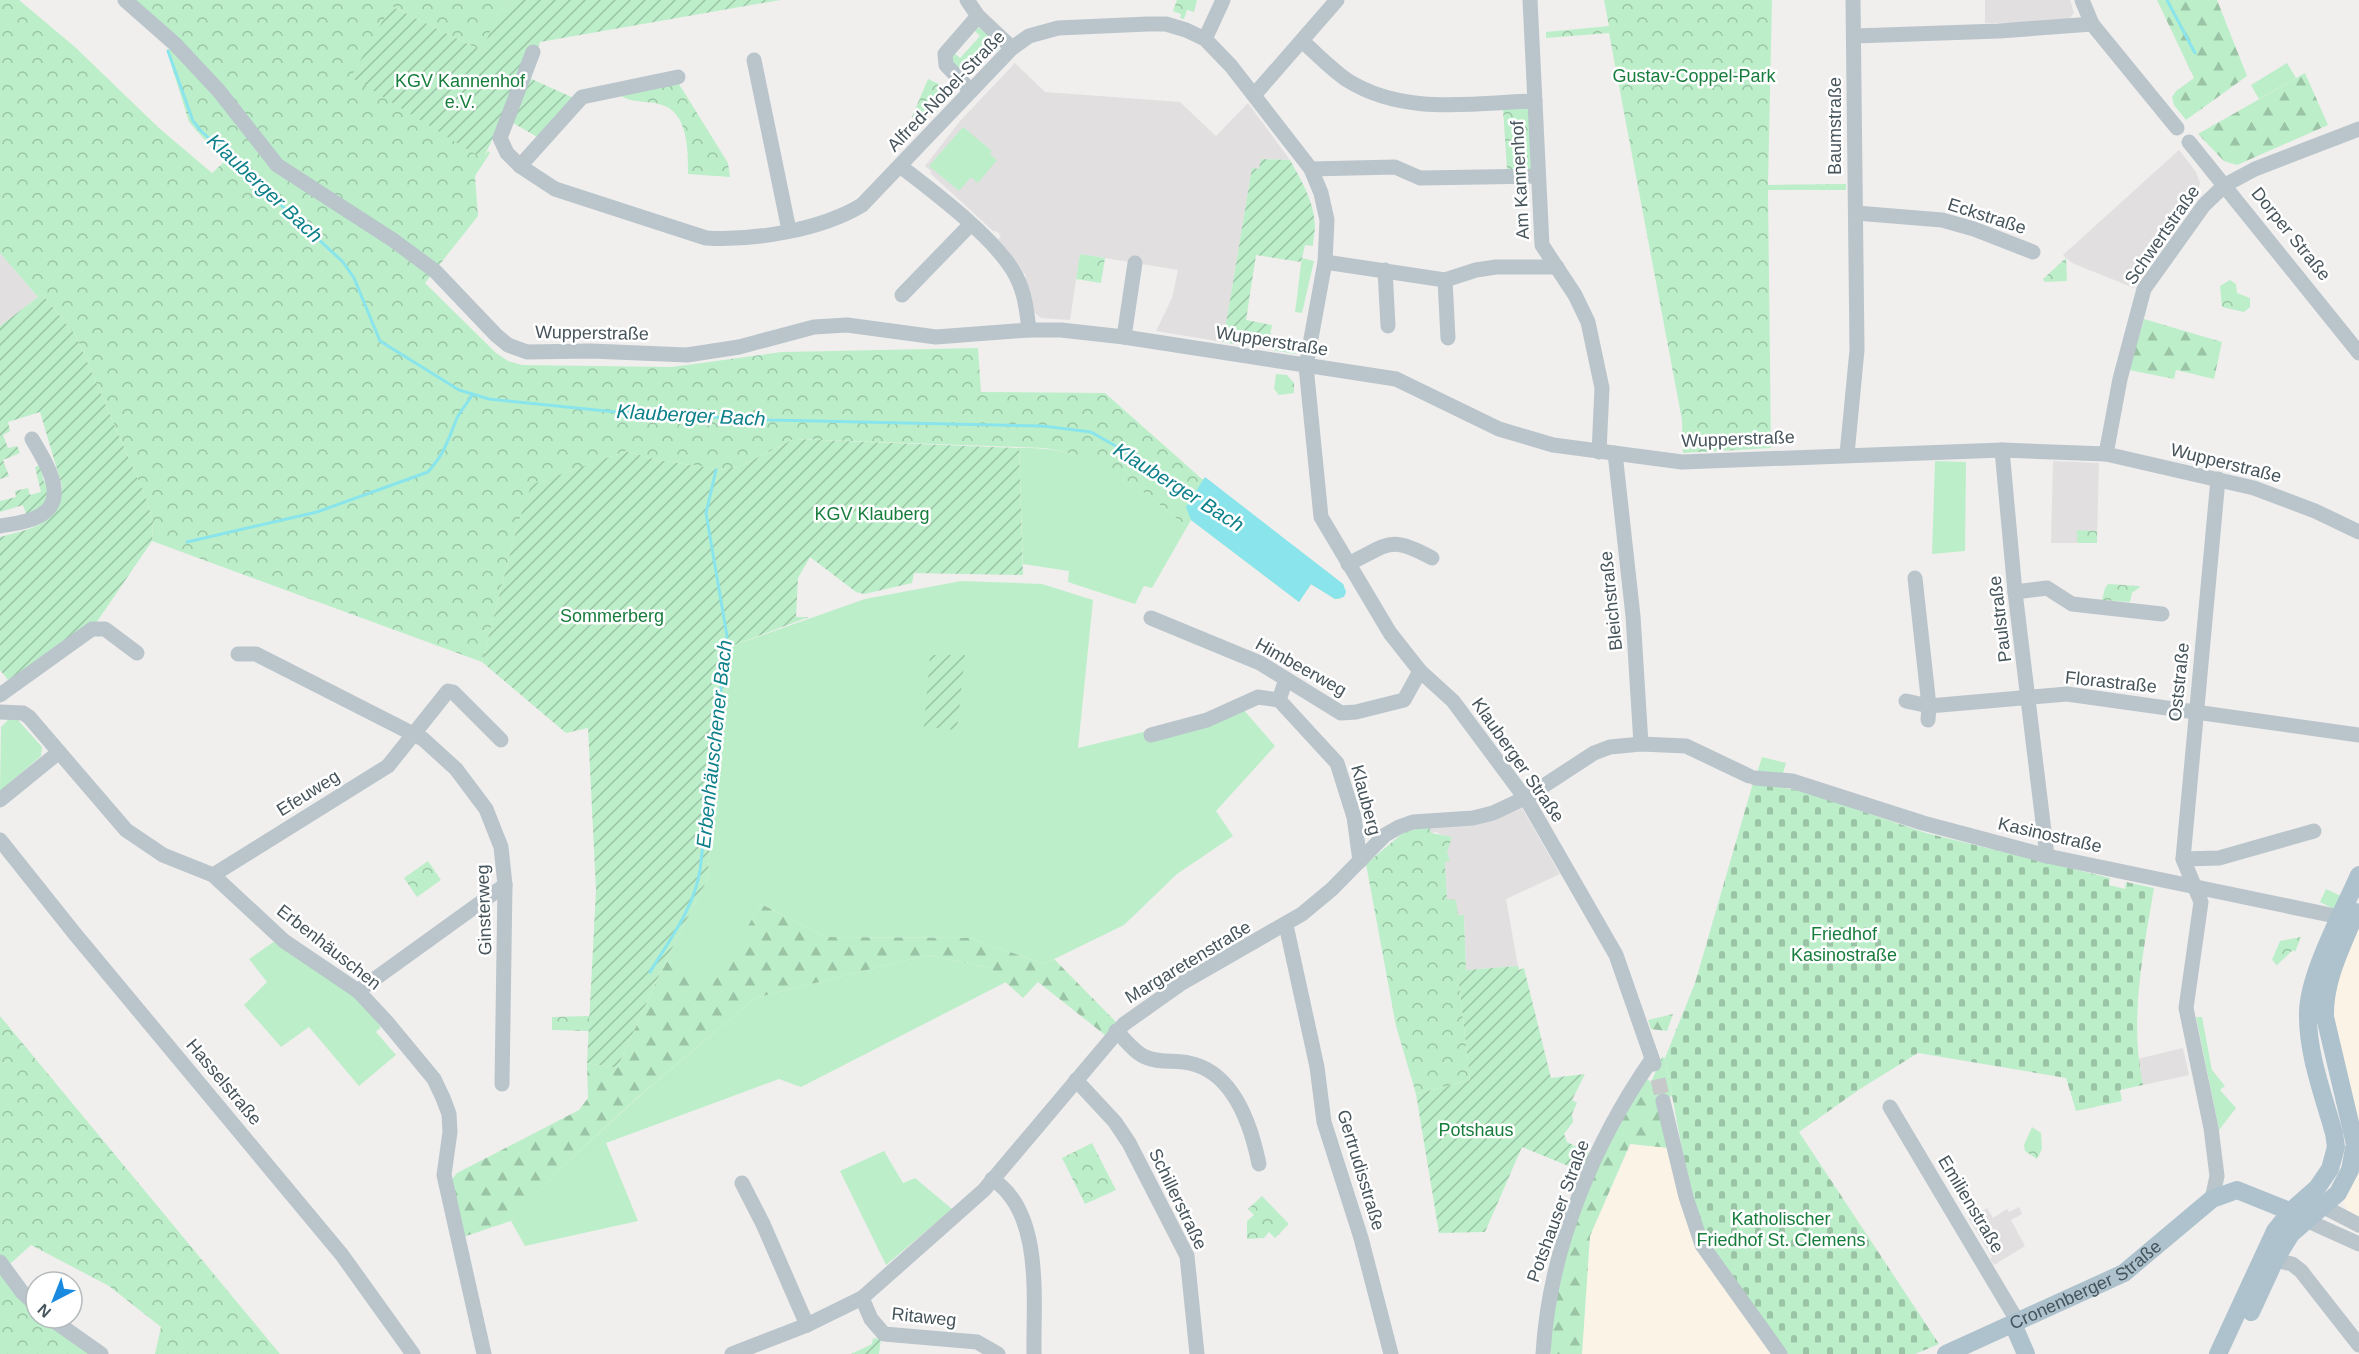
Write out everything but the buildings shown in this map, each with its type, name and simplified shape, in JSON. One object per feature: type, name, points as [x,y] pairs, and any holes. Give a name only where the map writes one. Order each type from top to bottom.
[{"type":"main road","points":[[2218,1354],[2269,1243],[2292,1210],[2318,1188],[2330,1169],[2336,1146],[2309,1037],[2308,1011],[2313,983],[2359,875]]},
{"type":"main road","points":[[2231,1354],[2275,1260],[2291,1234],[2346,1179],[2354,1155],[2355,1144],[2325,1017],[2325,1001],[2332,971],[2359,905]]},
{"type":"main road","points":[[2314,1212],[2318,1188]]},
{"type":"main road","points":[[2212,1199],[2236,1190],[2267,1204],[2314,1212]]},
{"type":"main road","name":"Cronenberger Straße","points":[[1946,1354],[2124,1273],[2212,1199]]},
{"type":"main road","points":[[2016,1323],[2026,1354]]},
{"type":"street","name":"Wupperstraße","points":[[125,0],[175,44],[219,91],[277,165],[393,240],[435,271],[496,335],[517,349],[534,353],[591,351],[687,355],[739,347],[814,327],[847,325],[936,338],[1029,330],[1124,337],[1396,379],[1499,429],[1553,445],[1697,462],[1890,452],[2002,450],[2106,454],[2218,479],[2276,495],[2359,532]]},
{"type":"street","points":[[967,0],[978,16],[1012,48]]},
{"type":"street","points":[[1205,39],[1223,0]]},
{"type":"street","points":[[1255,94],[1338,0]]},
{"type":"street","name":"Am Kannenhof","points":[[1530,0],[1542,245],[1588,322],[1602,388],[1599,452]]},
{"type":"street","name":"Baumstraße","points":[[1847,454],[1857,350],[1853,0]]},
{"type":"street","points":[[2082,0],[2092,24],[2177,128]]},
{"type":"street","points":[[971,91],[946,65],[945,54],[978,16]]},
{"type":"street","name":"Alfred-Nobel-Straße","points":[[532,52],[500,138],[507,153],[520,166],[555,189],[706,238],[730,240],[789,230],[854,209],[900,166],[1023,39],[1050,29],[1128,24],[1170,25],[1205,39],[1255,94],[1311,169],[1321,193],[1327,220],[1325,262],[1306,366]]},
{"type":"street","points":[[1855,36],[2002,31],[2092,24]]},
{"type":"street","points":[[1302,41],[1346,79],[1398,101],[1448,105],[1535,101]]},
{"type":"street","points":[[754,60],[789,230]]},
{"type":"street","points":[[520,166],[582,98],[678,77]]},
{"type":"street","name":"Schwertstraße","points":[[2106,454],[2120,380],[2144,289],[2204,205],[2225,185],[2255,169],[2359,129]]},
{"type":"street","name":"Dorper Straße","points":[[2189,142],[2359,353]]},
{"type":"street","points":[[900,166],[999,252],[1016,275],[1025,302],[1029,330]]},
{"type":"street","points":[[1311,169],[1395,167],[1420,178],[1537,176]]},
{"type":"street","name":"Eckstraße","points":[[1856,213],[1942,220],[1974,229],[2033,252]]},
{"type":"street","points":[[902,295],[970,225]]},
{"type":"street","points":[[1325,262],[1445,280],[1476,270],[1496,267],[1557,267]]},
{"type":"street","points":[[1124,337],[1135,263]]},
{"type":"street","points":[[1385,270],[1388,326]]},
{"type":"street","points":[[1445,280],[1448,338]]},
{"type":"street","name":"Klauberger Straße","points":[[1306,366],[1321,518],[1390,633],[1419,671],[1453,701],[1525,798],[1616,955],[1655,1069]]},
{"type":"street","points":[[0,526],[36,518],[46,512],[55,497],[56,489],[33,439]]},
{"type":"street","name":"Paulstraße","points":[[2002,450],[2015,592],[2047,856]]},
{"type":"street","name":"Bleichstraße","points":[[1616,453],[1634,627],[1641,744]]},
{"type":"street","name":"Oststraße","points":[[2212,1199],[2217,1176],[2211,1128],[2186,1008],[2202,908],[2196,887],[2183,859],[2218,479]]},
{"type":"street","points":[[1348,564],[1376,548],[1397,543],[1432,558]]},
{"type":"street","points":[[1915,579],[1928,713]]},
{"type":"street","points":[[2015,592],[2047,588],[2072,604],[2162,614]]},
{"type":"street","name":"Himbeerweg","points":[[1150,618],[1260,663],[1334,710],[1348,713],[1404,700],[1419,671]]},
{"type":"street","points":[[0,695],[92,628],[105,629],[137,653]]},
{"type":"street","name":"Ginsterweg","points":[[238,654],[256,654],[412,733],[445,757],[482,804],[501,847],[506,885],[502,1084]]},
{"type":"street","points":[[1152,735],[1207,720],[1258,698],[1279,700],[1286,679]]},
{"type":"street","points":[[412,733],[448,691],[453,693],[501,740]]},
{"type":"street","name":"Florastraße","points":[[1906,701],[1928,713],[2029,697],[2067,694],[2359,735]]},
{"type":"street","name":"Klauberg","points":[[1279,700],[1337,763],[1354,817],[1360,861]]},
{"type":"street","name":"Erbenhäuschen","points":[[0,712],[23,713],[29,717],[126,830],[163,855],[213,875],[284,941],[358,991],[434,1079],[449,1114],[450,1146],[444,1175],[484,1354]]},
{"type":"street","name":"Efeuweg","points":[[213,875],[381,771],[400,752],[412,733]]},
{"type":"street","name":"Kasinostraße","points":[[1525,798],[1594,753],[1610,747],[1641,744],[1686,746],[1752,777],[1792,781],[1923,823],[2047,856],[2340,917]]},
{"type":"street","points":[[0,800],[59,752]]},
{"type":"street","name":"Margaretenstraße","points":[[732,1354],[807,1325],[862,1298],[961,1212],[992,1179],[1120,1028],[1182,983],[1286,925],[1332,890],[1386,835],[1413,822],[1473,818],[1493,813],[1525,798]]},
{"type":"street","points":[[2183,859],[2219,858],[2314,831]]},
{"type":"street","name":"Hasselstraße","points":[[0,840],[75,934],[342,1255],[413,1354]]},
{"type":"street","points":[[358,991],[506,885]]},
{"type":"street","name":"Gertrudisstraße","points":[[1286,925],[1317,1067],[1328,1141],[1361,1238],[1391,1354]]},
{"type":"street","points":[[1120,1028],[1149,1059],[1192,1063],[1206,1070],[1226,1086],[1247,1118],[1259,1164]]},
{"type":"street","name":"Potshauser Straße","points":[[1544,1354],[1549,1296],[1587,1178],[1624,1100],[1655,1069]]},
{"type":"street","name":"Schillerstraße","points":[[1076,1080],[1115,1122],[1129,1143],[1187,1256],[1197,1354]]},
{"type":"street","points":[[1663,1101],[1686,1197],[1702,1245],[1780,1354]]},
{"type":"street","name":"Emilienstraße","points":[[1890,1107],[2016,1323]]},
{"type":"street","points":[[992,1179],[1001,1185],[1019,1209],[1030,1244],[1034,1354]]},
{"type":"street","points":[[742,1183],[763,1224],[807,1325]]},
{"type":"street","points":[[2314,1212],[2359,1225]]},
{"type":"street","points":[[2314,1212],[2359,1244]]},
{"type":"street","points":[[2275,1260],[2295,1266],[2359,1345]]},
{"type":"street","points":[[0,1262],[24,1294]]},
{"type":"street","name":"Ritaweg","points":[[862,1298],[871,1319],[884,1334],[976,1342],[998,1354]]},
{"type":"street","points":[[67,1330],[101,1354]]},
{"type":"shaded area","points":[[1985,0],[2070,0],[2074,13],[2070,18],[2054,22],[1985,23]]},
{"type":"shaded area","points":[[1015,63],[1045,92],[1180,102],[1216,136],[1248,103],[1290,160],[1262,159],[1259,170],[1252,169],[1223,342],[1156,331],[1172,298],[1178,270],[1080,254],[1070,320],[1041,318],[1034,312],[1024,278],[1026,276],[996,239],[1001,238],[998,232],[993,231],[930,173],[931,171],[925,166],[960,121]]},
{"type":"shaded area","points":[[2179,150],[2196,172],[2200,183],[2198,193],[2134,288],[2072,263],[2063,255]]},
{"type":"shaded area","points":[[0,253],[38,297],[0,326]]},
{"type":"shaded area","points":[[2053,461],[2099,463],[2097,543],[2051,543]]},
{"type":"shaded area","points":[[1522,808],[1560,874],[1506,899],[1518,966],[1466,970],[1464,915],[1458,915],[1447,900],[1445,861],[1449,841],[1437,832],[1430,833],[1429,825],[1494,820]]},
{"type":"shaded area","points":[[2359,920],[2359,1139],[2330,1005]]},
{"type":"shaded area","points":[[2183,1048],[2189,1075],[2143,1085],[2137,1059]]},
{"type":"shaded area","points":[[1631,1144],[1669,1148],[1751,1324],[1771,1354],[1582,1354],[1590,1235]]},
{"type":"shaded area","points":[[2359,1170],[2359,1218],[2348,1211],[2343,1203]]},
{"type":"shaded area","points":[[2019,1207],[2022,1214],[2011,1220],[2025,1246],[1994,1265],[1990,1259],[1992,1257],[1969,1219],[1987,1208],[1993,1218],[2007,1209],[2009,1212]]},
{"type":"green space","points":[[0,0],[19,0],[75,47],[159,128],[212,173],[224,162],[189,122],[167,51],[175,45],[125,0],[511,0],[497,15],[496,58],[391,6],[483,158],[488,151],[490,153],[475,176],[478,216],[425,283],[496,353],[508,361],[522,365],[672,367],[782,352],[978,348],[981,392],[1105,393],[1202,479],[1207,479],[1343,584],[1346,592],[1340,599],[1335,599],[1311,584],[1299,602],[1191,520],[1187,527],[1122,477],[1087,459],[1044,448],[794,439],[739,467],[719,469],[657,460],[626,451],[532,485],[517,527],[482,662],[152,541],[153,522],[146,498],[76,336],[42,294],[38,297],[0,253]]},
{"type":"green space","name":"KGV Kannenhof e.V.","points":[[511,0],[780,0],[540,42],[527,77],[576,99],[539,138],[503,117],[483,159],[351,77],[391,6],[482,51],[497,15]]},
{"type":"green space","points":[[1177,0],[1197,0],[1194,12],[1187,10],[1184,19],[1180,18],[1181,14],[1173,11]]},
{"type":"green space","name":"Gustav-Coppel-Park","points":[[1604,0],[1772,0],[1768,185],[1846,184],[1846,190],[1768,190],[1771,448],[1683,453],[1682,420],[1609,33],[1546,38],[1546,32],[1609,26]]},
{"type":"green space","points":[[2157,0],[2217,0],[2247,76],[2186,120],[2174,105],[2172,97],[2176,91],[2194,78]]},
{"type":"green space","points":[[977,27],[995,38],[1000,48],[996,52],[989,45],[969,67],[975,73],[966,76],[951,62],[953,52],[960,58],[980,36],[974,30]]},
{"type":"green space","points":[[2287,63],[2296,78],[2259,99],[2251,85]]},
{"type":"green space","points":[[2305,73],[2328,125],[2237,165],[2224,161],[2198,134]]},
{"type":"green space","points":[[928,79],[941,85],[925,122],[912,117]]},
{"type":"green space","points":[[679,84],[728,163],[730,177],[688,174],[685,133],[676,115],[669,108],[659,104],[633,101],[618,94]]},
{"type":"green space","points":[[1530,107],[1531,169],[1507,169],[1503,109]]},
{"type":"green space","points":[[963,127],[992,151],[990,154],[997,160],[978,183],[971,177],[959,191],[929,166]]},
{"type":"green space","points":[[1261,159],[1290,160],[1310,200],[1315,231],[1313,246],[1305,245],[1301,262],[1256,255],[1246,320],[1272,325],[1269,341],[1244,337],[1242,345],[1223,342],[1252,168],[1259,169]]},
{"type":"green space","points":[[1080,254],[1105,258],[1101,283],[1076,279]]},
{"type":"green space","points":[[1302,258],[1314,261],[1302,313],[1295,312]]},
{"type":"green space","points":[[2066,258],[2067,281],[2045,282],[2043,279]]},
{"type":"green space","points":[[2230,280],[2236,284],[2237,293],[2250,298],[2250,307],[2244,312],[2222,307],[2220,286]]},
{"type":"green space","points":[[42,294],[76,336],[146,498],[153,522],[152,541],[92,629],[8,680],[0,670],[0,537],[42,523],[55,509],[62,486],[40,412],[8,422],[10,431],[3,435],[8,448],[17,446],[20,453],[3,460],[9,476],[0,479],[0,326]]},
{"type":"green space","points":[[2144,319],[2222,342],[2214,379],[2176,370],[2174,379],[2129,370]]},
{"type":"green space","points":[[1275,336],[1298,339],[1295,354],[1272,350]]},
{"type":"green space","points":[[1276,374],[1287,375],[1294,383],[1294,393],[1279,395],[1274,389]]},
{"type":"green space","name":"Sommerberg","points":[[794,439],[1019,448],[1023,575],[914,573],[912,583],[864,594],[856,592],[810,557],[798,578],[796,617],[809,617],[731,646],[707,880],[666,960],[617,1068],[587,1063],[596,890],[588,728],[566,733],[482,662],[517,527],[531,485],[626,451],[657,460],[719,469],[739,467]]},
{"type":"green space","points":[[1019,448],[1070,453],[1091,460],[1130,482],[1187,527],[1152,588],[1144,586],[1135,604],[1068,582],[1069,571],[1023,564]]},
{"type":"green space","points":[[1935,461],[1966,462],[1965,551],[1932,554]]},
{"type":"green space","points":[[40,465],[44,482],[48,483],[48,494],[43,507],[26,514],[23,505],[0,512],[0,501],[16,497],[15,491],[28,488],[30,495],[41,492],[35,467]]},
{"type":"green space","points":[[2077,530],[2097,531],[2097,543],[2077,543]]},
{"type":"green space","points":[[961,581],[1042,584],[1093,600],[1078,748],[1242,708],[1275,746],[1216,811],[1233,836],[1177,874],[1124,925],[1044,964],[970,938],[827,937],[761,904],[712,987],[666,960],[707,880],[731,646],[865,599]]},
{"type":"green space","points":[[2108,584],[2140,587],[2132,593],[2130,602],[2102,600]]},
{"type":"green space","points":[[930,655],[965,655],[957,730],[924,727]]},
{"type":"green space","points":[[17,719],[42,747],[41,756],[0,791],[1,727],[8,720]]},
{"type":"green space","points":[[1762,757],[1786,763],[1783,773],[1757,773]]},
{"type":"green space","name":"Friedhof Kasinostraße","points":[[1753,783],[1802,791],[1926,833],[2110,878],[2109,885],[2125,889],[2126,882],[2154,888],[2137,1011],[2137,1036],[2143,1085],[2120,1090],[2122,1101],[2076,1111],[2066,1078],[1918,1053],[1860,1089],[1799,1132],[1939,1344],[1915,1354],[1785,1354],[1704,1240],[1682,1149],[1665,1058],[1695,983]]},
{"type":"green space","points":[[1429,825],[1431,833],[1452,837],[1447,852],[1450,861],[1445,862],[1447,899],[1456,900],[1458,915],[1464,915],[1466,970],[1458,975],[1470,1080],[1416,1094],[1396,1026],[1366,864],[1403,833]]},
{"type":"green space","points":[[428,861],[441,880],[417,897],[404,878]]},
{"type":"green space","points":[[2326,889],[2341,896],[2334,909],[2320,902]]},
{"type":"green space","points":[[761,904],[827,937],[970,938],[1044,964],[1054,959],[1117,1023],[1105,1035],[1038,982],[1023,998],[990,968],[927,955],[755,998],[639,1096],[563,1166],[511,1221],[463,1237],[452,1179],[457,1173],[579,1110],[588,1098],[587,1063],[617,1068],[666,960],[712,986]]},
{"type":"green space","points":[[2301,937],[2295,952],[2293,950],[2277,965],[2272,960],[2280,941]]},
{"type":"green space","points":[[275,941],[351,991],[381,1027],[376,1032],[396,1055],[359,1086],[309,1027],[281,1047],[244,1005],[267,982],[249,959]]},
{"type":"green space","points":[[927,955],[990,968],[1006,982],[801,1087],[779,1079],[606,1143],[638,1221],[525,1246],[511,1221],[563,1166],[644,1092],[755,998]]},
{"type":"green space","name":"Potshaus","points":[[1518,966],[1519,970],[1524,968],[1551,1078],[1585,1074],[1572,1100],[1577,1103],[1572,1114],[1573,1122],[1564,1134],[1567,1142],[1592,1155],[1583,1172],[1522,1147],[1485,1232],[1439,1233],[1416,1094],[1470,1080],[1458,975],[1466,970]]},
{"type":"green space","points":[[1673,1014],[1667,1031],[1651,1029],[1648,1020]]},
{"type":"green space","points":[[0,1016],[280,1354],[155,1354],[161,1327],[109,1286],[84,1273],[84,1270],[79,1270],[31,1245],[1,1272],[24,1300],[24,1330],[58,1330],[92,1354],[0,1354]]},
{"type":"green space","points":[[590,1016],[589,1031],[552,1030],[552,1017]]},
{"type":"green space","points":[[2196,1017],[2202,1017],[2212,1070],[2225,1086],[2220,1090],[2236,1108],[2219,1130]]},
{"type":"green space","points":[[1662,1057],[1665,1058],[1672,1096],[1667,1099],[1669,1148],[1630,1144],[1590,1236],[1582,1354],[1551,1354],[1552,1318],[1558,1282],[1567,1246],[1580,1211],[1594,1176],[1628,1109],[1646,1078],[1651,1082]]},
{"type":"green space","points":[[2032,1127],[2041,1133],[2042,1149],[2037,1159],[2025,1151],[2024,1145]]},
{"type":"green space","points":[[1092,1143],[1116,1190],[1085,1204],[1062,1158]]},
{"type":"green space","points":[[884,1151],[903,1183],[915,1178],[952,1209],[886,1265],[840,1171]]},
{"type":"green space","points":[[1262,1196],[1289,1224],[1275,1238],[1269,1232],[1264,1238],[1247,1239],[1247,1221],[1254,1215],[1248,1209]]},
{"type":"green space","points":[[873,1338],[881,1339],[879,1354],[851,1354],[872,1344]]},
{"type":"water","points":[[1205,477],[1343,584],[1346,592],[1344,597],[1335,599],[1311,584],[1299,602],[1191,520],[1186,507]]},
{"type":"waterway","points":[[2167,0],[2195,53]]},
{"type":"waterway","name":"Klauberger Bach","points":[[168,51],[193,121],[201,131],[343,262],[354,278],[380,341],[459,390],[489,399],[616,412],[770,420],[1043,426],[1091,432],[1156,469],[1195,495]]},
{"type":"waterway","points":[[187,542],[317,512],[428,472],[442,452],[457,418],[473,394]]},
{"type":"waterway","name":"Erbenhäuschener Bach","points":[[650,972],[687,910],[700,870],[727,636],[706,513],[716,470]]},
{"type":"tunnel","points":[[1658,1079],[1663,1101]]},
{"type":"park label","name":"KGV Klauberg","points":[[872,514]]},
{"type":"park label","name":"Katholischer Friedhof St. Clemens","points":[[1781,1229]]}]
